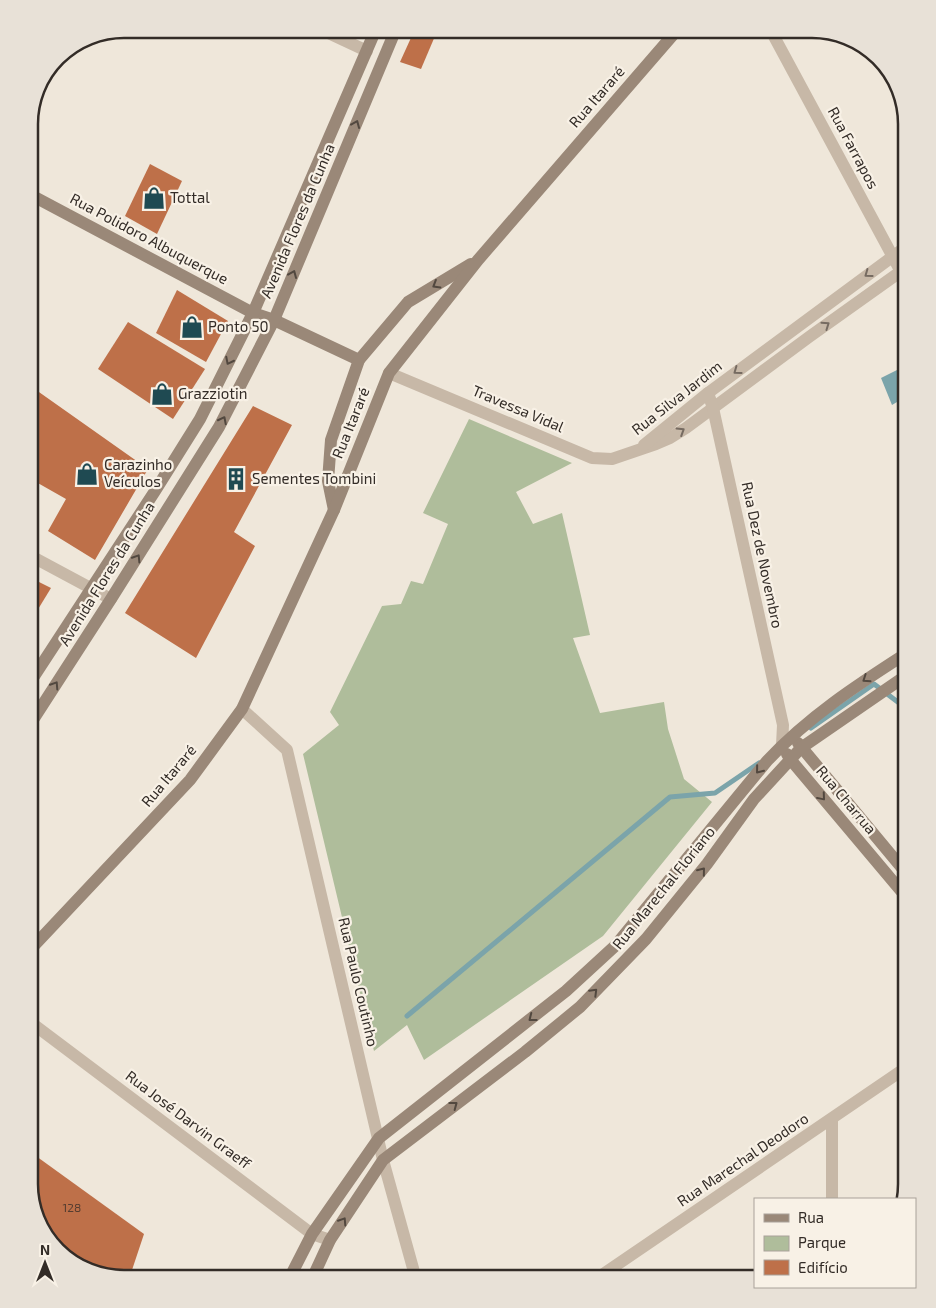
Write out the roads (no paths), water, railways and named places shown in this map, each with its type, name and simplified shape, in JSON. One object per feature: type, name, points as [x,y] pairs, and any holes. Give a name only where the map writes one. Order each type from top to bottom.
[{"type":"street","points":[[339,38],[367,51]]},
{"type":"street","name":"Avenida Flores da Cunha","points":[[38,670],[200,419],[253,313],[372,38]]},
{"type":"street","name":"Avenida Flores da Cunha","points":[[38,712],[220,427],[274,320],[392,38]]},
{"type":"street","name":"Rua Itararé","points":[[38,941],[190,780],[242,710],[334,510],[389,373],[478,260],[670,38]]},
{"type":"street","name":"Rua Farrapos","points":[[775,38],[892,256],[898,262]]},
{"type":"street","name":"Rua Polidoro Albuquerque","points":[[38,199],[253,313]]},
{"type":"street","name":"Rua Silva Jardim","points":[[636,451],[708,393],[898,252]]},
{"type":"street","points":[[334,510],[328,481],[331,440],[359,360],[408,302],[478,260]]},
{"type":"street","name":"Rua Silva Jardim","points":[[636,451],[670,438],[898,273]]},
{"type":"street","points":[[253,313],[274,320],[359,360]]},
{"type":"street","points":[[800,324],[808,337]]},
{"type":"street","name":"Travessa Vidal","points":[[389,373],[592,458],[612,459],[636,451]]},
{"type":"street","name":"Rua Dez de Novembro","points":[[708,393],[714,408],[783,724],[782,745]]},
{"type":"street","points":[[38,559],[111,599]]},
{"type":"street","name":"Rua Marechal Floriano","points":[[294,1270],[312,1234],[379,1138],[566,992],[615,946],[767,761],[792,734],[836,701],[898,659]]},
{"type":"street","name":"Rua Marechal Floriano","points":[[316,1270],[330,1240],[383,1160],[525,1052],[580,1006],[646,939],[708,864],[754,799],[790,759],[801,748],[898,681]]},
{"type":"street","name":"Rua Paulo Coutinho","points":[[242,710],[286,750],[383,1160],[414,1270]]},
{"type":"street","name":"Rua Dez de Novembro","points":[[783,724],[792,734]]},
{"type":"street","name":"Rua Charrua","points":[[792,734],[801,748],[898,863]]},
{"type":"street","name":"Rua Charrua","points":[[782,745],[790,759],[898,887]]},
{"type":"street","points":[[866,850],[878,840]]},
{"type":"street","points":[[566,992],[580,1006]]},
{"type":"street","name":"Rua José Darvin Graeff","points":[[38,1028],[312,1234],[330,1240]]},
{"type":"street","name":"Rua Marechal Deodoro","points":[[609,1270],[898,1074]]},
{"type":"street","points":[[832,1119],[832,1198]]},
{"type":"water","points":[[898,370],[898,401],[892,405],[881,378]]},
{"type":"waterway","points":[[811,728],[874,684],[898,702]]},
{"type":"waterway","points":[[407,1016],[670,797],[715,793],[759,763]]},
{"type":"place","name":"Tottal","points":[[154,198]]},
{"type":"place","name":"Ponto 50","points":[[192,327]]},
{"type":"place","name":"Grazziotin","points":[[162,394]]},
{"type":"place","name":"Carazinho Veículos","points":[[87,474]]},
{"type":"place","name":"Sementes Tombini","points":[[236,479]]}]
